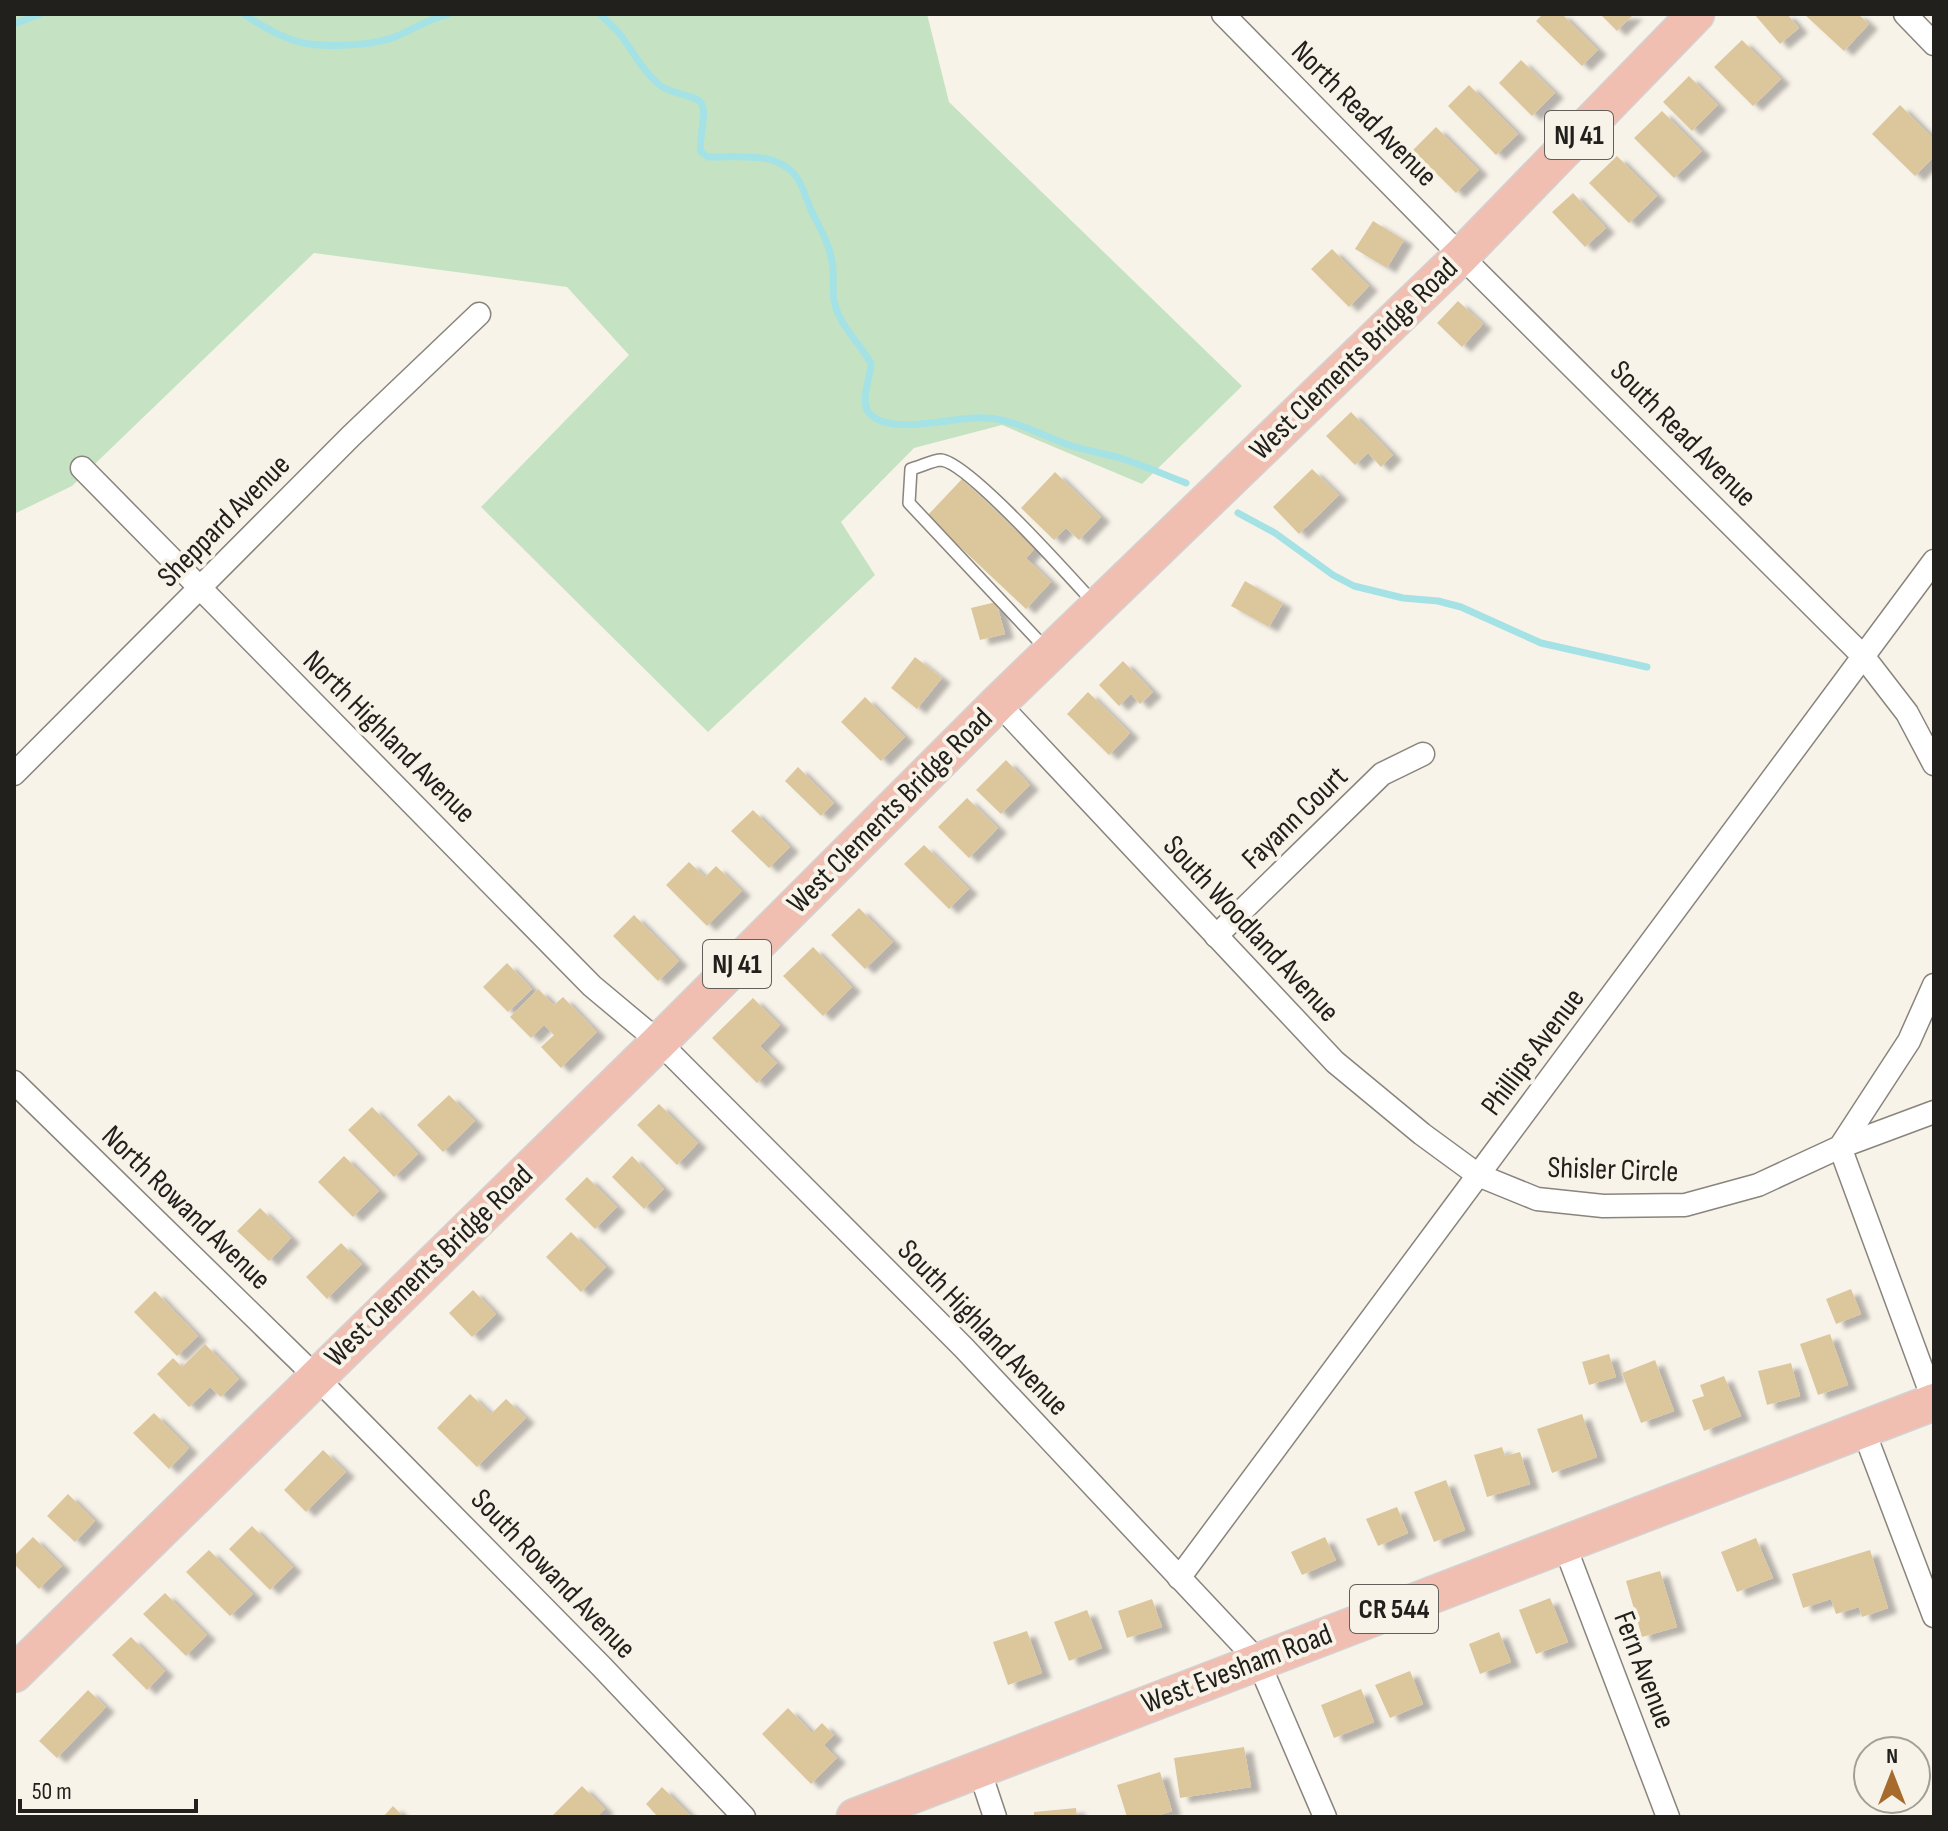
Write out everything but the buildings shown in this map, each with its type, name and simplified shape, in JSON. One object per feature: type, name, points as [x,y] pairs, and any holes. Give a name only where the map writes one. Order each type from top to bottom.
[{"type":"main road","name":"West Clements Bridge Road","points":[[14,1674],[659,1042],[998,703],[1461,256],[1696,14]]},
{"type":"main road","name":"West Evesham Road","points":[[855,1817],[1934,1402]]},
{"type":"street","name":"North Read Avenue","points":[[1223,14],[1461,256]]},
{"type":"street","points":[[1905,14],[1934,44]]},
{"type":"street","name":"South Read Avenue","points":[[1461,256],[1863,656]]},
{"type":"street","name":"Sheppard Avenue","points":[[14,774],[351,436],[479,314]]},
{"type":"street","name":"North Highland Avenue","points":[[82,468],[592,986],[659,1042]]},
{"type":"street","name":"Phillips Avenue","points":[[1179,1578],[1934,561]]},
{"type":"street","points":[[1863,656],[1907,713],[1934,764]]},
{"type":"street","name":"South Woodland Avenue","points":[[998,703],[1335,1062],[1422,1134],[1478,1175]]},
{"type":"street","name":"Fayann Court","points":[[1216,936],[1382,774],[1423,754]]},
{"type":"street","points":[[1934,985],[1909,1041],[1840,1147],[1934,1402]]},
{"type":"street","name":"South Highland Avenue","points":[[659,1042],[964,1348],[1258,1661]]},
{"type":"street","name":"North Rowand Avenue","points":[[14,1082],[316,1377]]},
{"type":"street","name":"Shisler Circle","points":[[1478,1175],[1537,1199],[1603,1206],[1685,1205],[1758,1185],[1840,1147],[1934,1112]]},
{"type":"street","name":"South Rowand Avenue","points":[[316,1377],[602,1667],[744,1817]]},
{"type":"street","points":[[1863,1429],[1934,1616]]},
{"type":"street","name":"Fern Avenue","points":[[1564,1544],[1668,1817]]},
{"type":"street","points":[[1258,1661],[1325,1817]]},
{"type":"street","points":[[979,1769],[995,1817]]},
{"type":"lane","points":[[1050,653],[909,503],[911,469],[941,460],[962,469],[1021,525],[1097,607]]},
{"type":"green space","points":[[14,14],[927,14],[949,102],[1242,386],[1142,484],[1002,425],[914,448],[841,522],[875,575],[708,732],[481,507],[629,355],[567,287],[314,253],[72,486],[14,514]]},
{"type":"waterway","points":[[14,24],[40,14]]},
{"type":"waterway","points":[[244,14],[292,40],[335,45],[387,39],[448,14]]},
{"type":"waterway","points":[[600,14],[620,34],[655,81],[665,89],[701,103],[704,113],[701,152],[708,157],[758,157],[770,160],[791,171],[799,181],[829,248],[838,313],[871,363],[865,398],[872,416],[883,422],[911,425],[974,418],[998,419],[1069,445],[1126,460],[1186,483]]},
{"type":"waterway","points":[[1238,513],[1275,533],[1333,575],[1354,586],[1461,607],[1541,643],[1647,667]]}]
